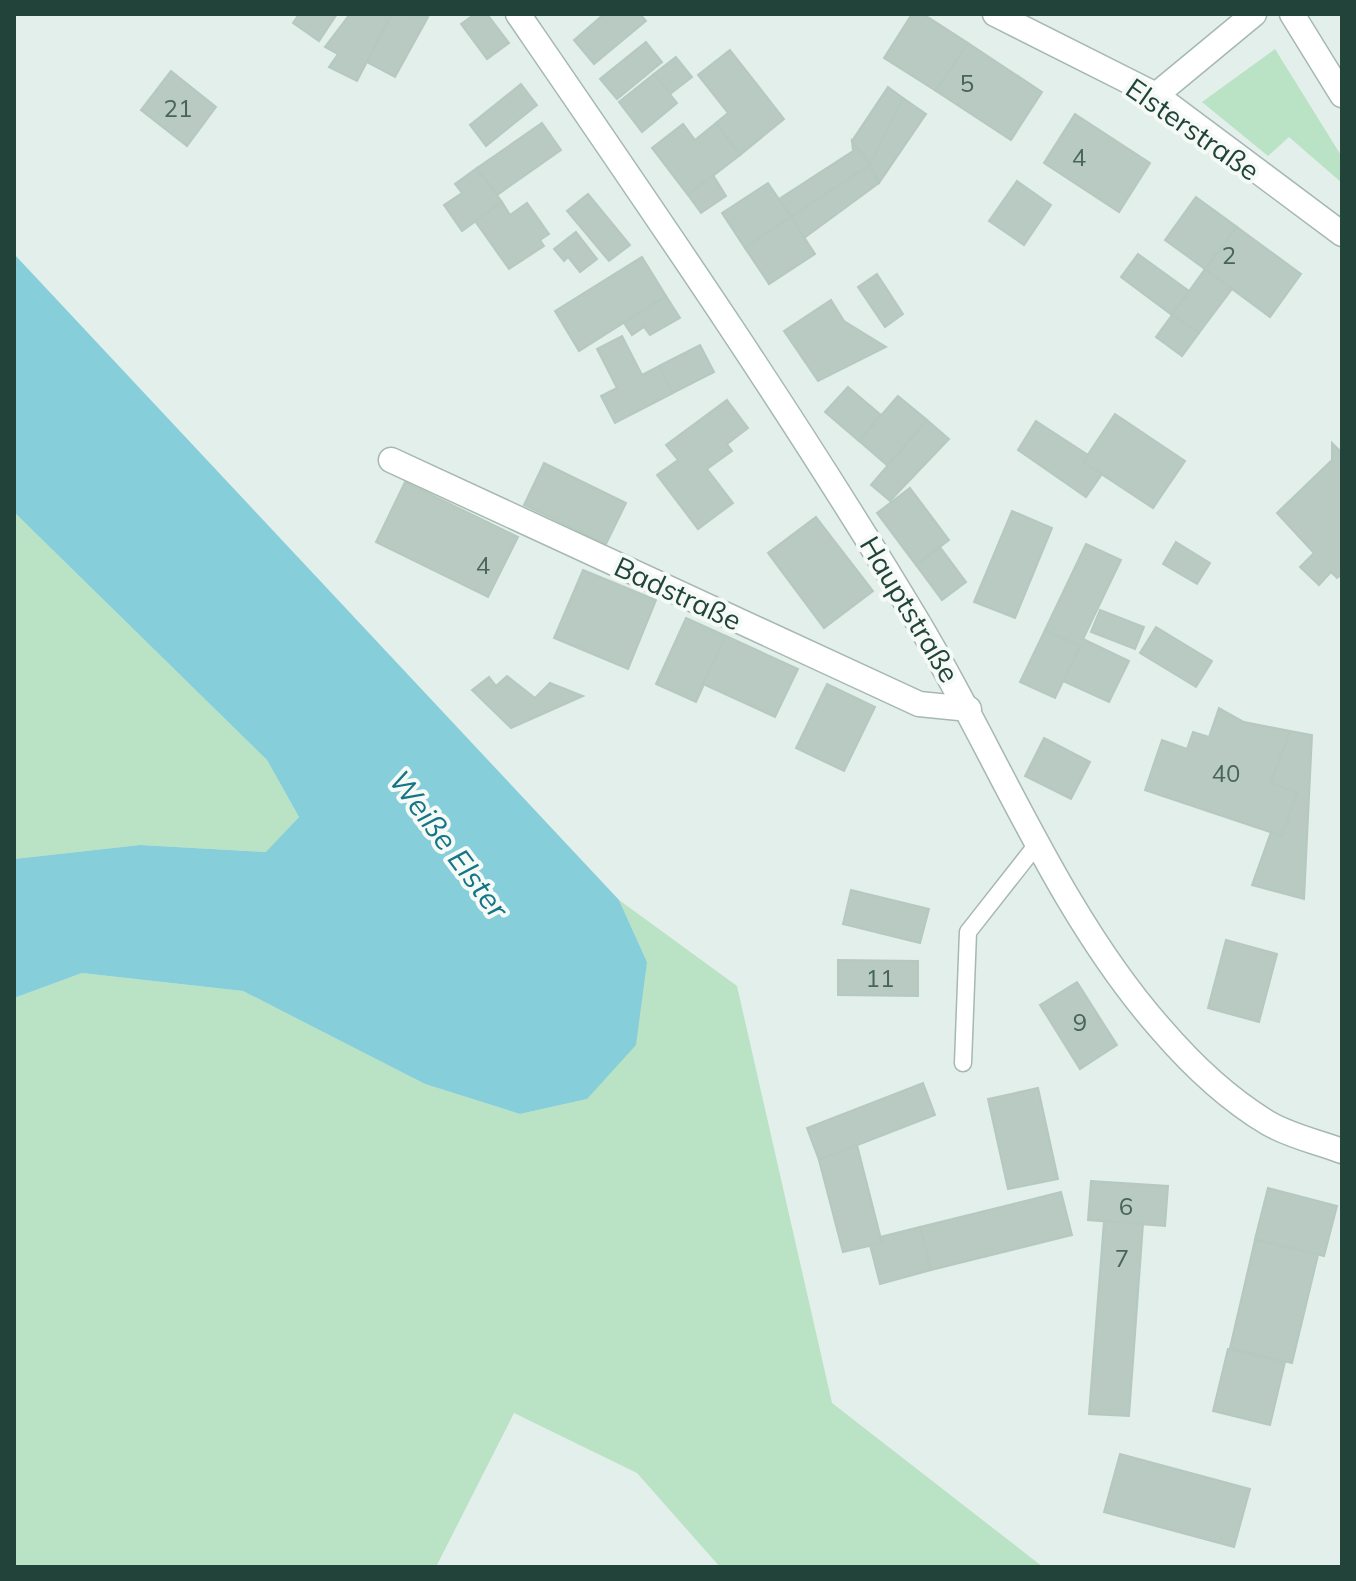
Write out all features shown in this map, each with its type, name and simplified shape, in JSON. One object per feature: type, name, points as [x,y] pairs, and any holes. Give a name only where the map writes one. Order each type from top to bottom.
[{"type":"street","name":"Hauptstraße","points":[[518,14],[732,326],[856,518],[969,709],[1038,843],[1094,939],[1159,1027],[1209,1080],[1270,1124],[1342,1151]]},
{"type":"street","name":"Elsterstraße","points":[[995,14],[1156,95],[1342,234]]},
{"type":"street","points":[[1156,95],[1254,14]]},
{"type":"street","points":[[1292,14],[1342,95]]},
{"type":"street","name":"Badstraße","points":[[391,460],[919,704],[969,709]]},
{"type":"lane","points":[[963,1063],[968,932],[1038,843]]},
{"type":"green space","points":[[1275,49],[1342,157],[1342,183],[1289,137],[1268,156],[1202,102]]},
{"type":"green space","points":[[14,512],[267,760],[299,817],[267,852],[140,845],[14,859]]},
{"type":"green space","points":[[619,900],[737,986],[832,1403],[1043,1567],[720,1567],[637,1473],[514,1413],[436,1567],[14,1567],[14,998],[82,973],[243,991],[425,1084],[520,1114],[587,1099],[647,962]]},
{"type":"water","name":"Weiße Elster","points":[[14,254],[619,900],[647,962],[636,1045],[587,1099],[520,1114],[425,1084],[243,991],[82,973],[14,998],[14,859],[140,845],[266,852],[299,817],[267,760],[14,512]]},
{"type":"building","points":[[299,14],[337,14],[319,41],[293,23]]},
{"type":"building","points":[[350,14],[392,14],[357,81],[329,67],[338,54],[325,47]]},
{"type":"building","points":[[392,14],[428,17],[395,77],[367,62]]},
{"type":"building","points":[[475,14],[487,14],[509,43],[487,59],[461,24]]},
{"type":"building","points":[[604,14],[640,14],[646,21],[594,64],[574,40]]},
{"type":"building","points":[[912,14],[923,14],[968,43],[936,91],[884,58]]},
{"type":"building","points":[[646,42],[662,62],[617,99],[600,79]]},
{"type":"building","points":[[968,43],[1042,92],[1011,140],[936,91]]},
{"type":"building","points":[[730,50],[784,119],[740,155],[716,123],[728,113],[698,75]]},
{"type":"building","points":[[676,57],[692,77],[670,94],[654,74]]},
{"type":"building","points":[[171,71],[216,107],[187,146],[141,110]]},
{"type":"building","points":[[654,74],[677,103],[642,132],[619,102]]},
{"type":"building","points":[[521,84],[537,105],[486,146],[470,125]]},
{"type":"building","points":[[888,87],[903,98],[870,165],[852,141]]},
{"type":"building","points":[[903,98],[926,114],[879,183],[870,165]]},
{"type":"building","points":[[1075,114],[1150,163],[1119,212],[1044,163]]},
{"type":"building","points":[[542,123],[561,150],[497,195],[477,168]]},
{"type":"building","points":[[716,123],[740,155],[688,195],[652,148],[683,124],[695,140]]},
{"type":"building","points":[[852,141],[870,165],[791,217],[779,199],[853,151]]},
{"type":"building","points":[[870,165],[879,183],[804,238],[791,217]]},
{"type":"building","points":[[477,168],[502,202],[462,231],[444,205],[462,193],[455,184]]},
{"type":"building","points":[[713,175],[726,196],[701,213],[688,195]]},
{"type":"building","points":[[1017,181],[1051,205],[1024,245],[989,221]]},
{"type":"building","points":[[768,183],[791,217],[745,248],[722,213]]},
{"type":"building","points":[[588,194],[630,245],[609,261],[567,211]]},
{"type":"building","points":[[1196,197],[1237,227],[1205,269],[1165,240]]},
{"type":"building","points":[[502,202],[510,215],[527,203],[549,234],[540,240],[544,246],[509,269],[475,221]]},
{"type":"building","points":[[791,217],[815,254],[769,284],[745,248]]},
{"type":"building","points":[[1237,227],[1301,274],[1270,317],[1205,269]]},
{"type":"building","points":[[576,232],[597,259],[580,272],[568,257],[564,261],[554,249]]},
{"type":"building","points":[[1138,254],[1189,291],[1172,315],[1121,277]]},
{"type":"building","points":[[642,257],[666,296],[579,351],[555,311]]},
{"type":"building","points":[[1205,269],[1232,289],[1199,333],[1172,315]]},
{"type":"building","points":[[877,274],[903,314],[885,327],[858,287]]},
{"type":"building","points":[[666,296],[680,318],[650,335],[644,327],[632,335],[624,323]]},
{"type":"building","points":[[831,300],[844,321],[886,347],[818,381],[784,331]]},
{"type":"building","points":[[1172,315],[1199,333],[1182,356],[1156,337]]},
{"type":"building","points":[[622,336],[642,375],[659,366],[673,393],[615,423],[601,396],[617,388],[597,349]]},
{"type":"building","points":[[700,345],[714,372],[673,393],[659,366]]},
{"type":"building","points":[[848,387],[881,415],[859,441],[825,412]]},
{"type":"building","points":[[898,396],[927,420],[888,466],[859,441]]},
{"type":"building","points":[[727,400],[748,428],[727,444],[732,451],[707,469],[733,503],[698,529],[657,475],[678,460],[666,445]]},
{"type":"building","points":[[1115,414],[1185,461],[1153,508],[1083,462]]},
{"type":"building","points":[[927,420],[949,439],[890,501],[871,485]]},
{"type":"building","points":[[1036,421],[1088,455],[1083,462],[1102,474],[1086,497],[1018,450]]},
{"type":"building","points":[[1332,443],[1342,453],[1342,574],[1337,578],[1331,572],[1319,585],[1300,567],[1314,553],[1277,513],[1332,460]]},
{"type":"building","points":[[544,463],[626,503],[606,544],[524,505]]},
{"type":"building","points":[[405,482],[518,537],[488,597],[376,542]]},
{"type":"building","points":[[910,488],[949,540],[916,565],[877,513]]},
{"type":"building","points":[[1012,511],[1052,528],[1015,618],[974,602]]},
{"type":"building","points":[[816,517],[873,591],[824,628],[768,553]]},
{"type":"building","points":[[1176,542],[1210,563],[1197,584],[1163,564]]},
{"type":"building","points":[[1086,544],[1121,560],[1083,639],[1129,661],[1109,702],[1063,681],[1080,646],[1045,630]]},
{"type":"building","points":[[940,547],[966,582],[942,600],[916,565]]},
{"type":"building","points":[[583,570],[656,600],[628,669],[554,638]]},
{"type":"building","points":[[1100,610],[1144,627],[1135,649],[1091,632]]},
{"type":"building","points":[[686,618],[726,636],[696,702],[656,684]]},
{"type":"building","points":[[1156,627],[1212,661],[1196,687],[1140,653]]},
{"type":"building","points":[[1045,630],[1080,646],[1055,698],[1020,682]]},
{"type":"building","points":[[726,636],[798,669],[775,717],[703,684]]},
{"type":"building","points":[[507,676],[535,698],[550,683],[583,696],[511,728],[472,690],[489,677],[496,686]]},
{"type":"building","points":[[827,684],[875,707],[844,771],[796,748]]},
{"type":"building","points":[[1219,708],[1244,722],[1290,731],[1271,783],[1297,792],[1282,836],[1145,790],[1162,740],[1187,749],[1193,732],[1209,737]]},
{"type":"building","points":[[1290,731],[1312,735],[1304,899],[1252,885],[1271,832],[1282,836],[1297,792],[1271,783]]},
{"type":"building","points":[[1044,738],[1090,762],[1071,799],[1025,776]]},
{"type":"building","points":[[851,890],[929,909],[920,943],[843,924]]},
{"type":"building","points":[[1226,940],[1277,954],[1259,1022],[1208,1008]]},
{"type":"building","points":[[838,960],[918,961],[918,996],[838,995]]},
{"type":"building","points":[[1077,982],[1117,1045],[1080,1069],[1040,1005]]},
{"type":"building","points":[[923,1083],[935,1115],[819,1160],[807,1128]]},
{"type":"building","points":[[1038,1088],[1058,1179],[1008,1189],[988,1099]]},
{"type":"building","points":[[857,1145],[882,1243],[843,1252],[819,1160]]},
{"type":"building","points":[[1091,1181],[1168,1186],[1165,1226],[1088,1220]]},
{"type":"building","points":[[1268,1188],[1337,1206],[1324,1256],[1255,1239]]},
{"type":"building","points":[[1061,1192],[1072,1235],[931,1270],[920,1227]]},
{"type":"building","points":[[1104,1221],[1143,1224],[1129,1416],[1089,1414]]},
{"type":"building","points":[[920,1227],[931,1270],[880,1284],[870,1245],[882,1243],[880,1237]]},
{"type":"building","points":[[1255,1240],[1318,1255],[1292,1363],[1230,1348]]},
{"type":"building","points":[[1228,1349],[1285,1362],[1270,1425],[1213,1411]]},
{"type":"building","points":[[1120,1454],[1250,1489],[1234,1547],[1104,1512]]}]
